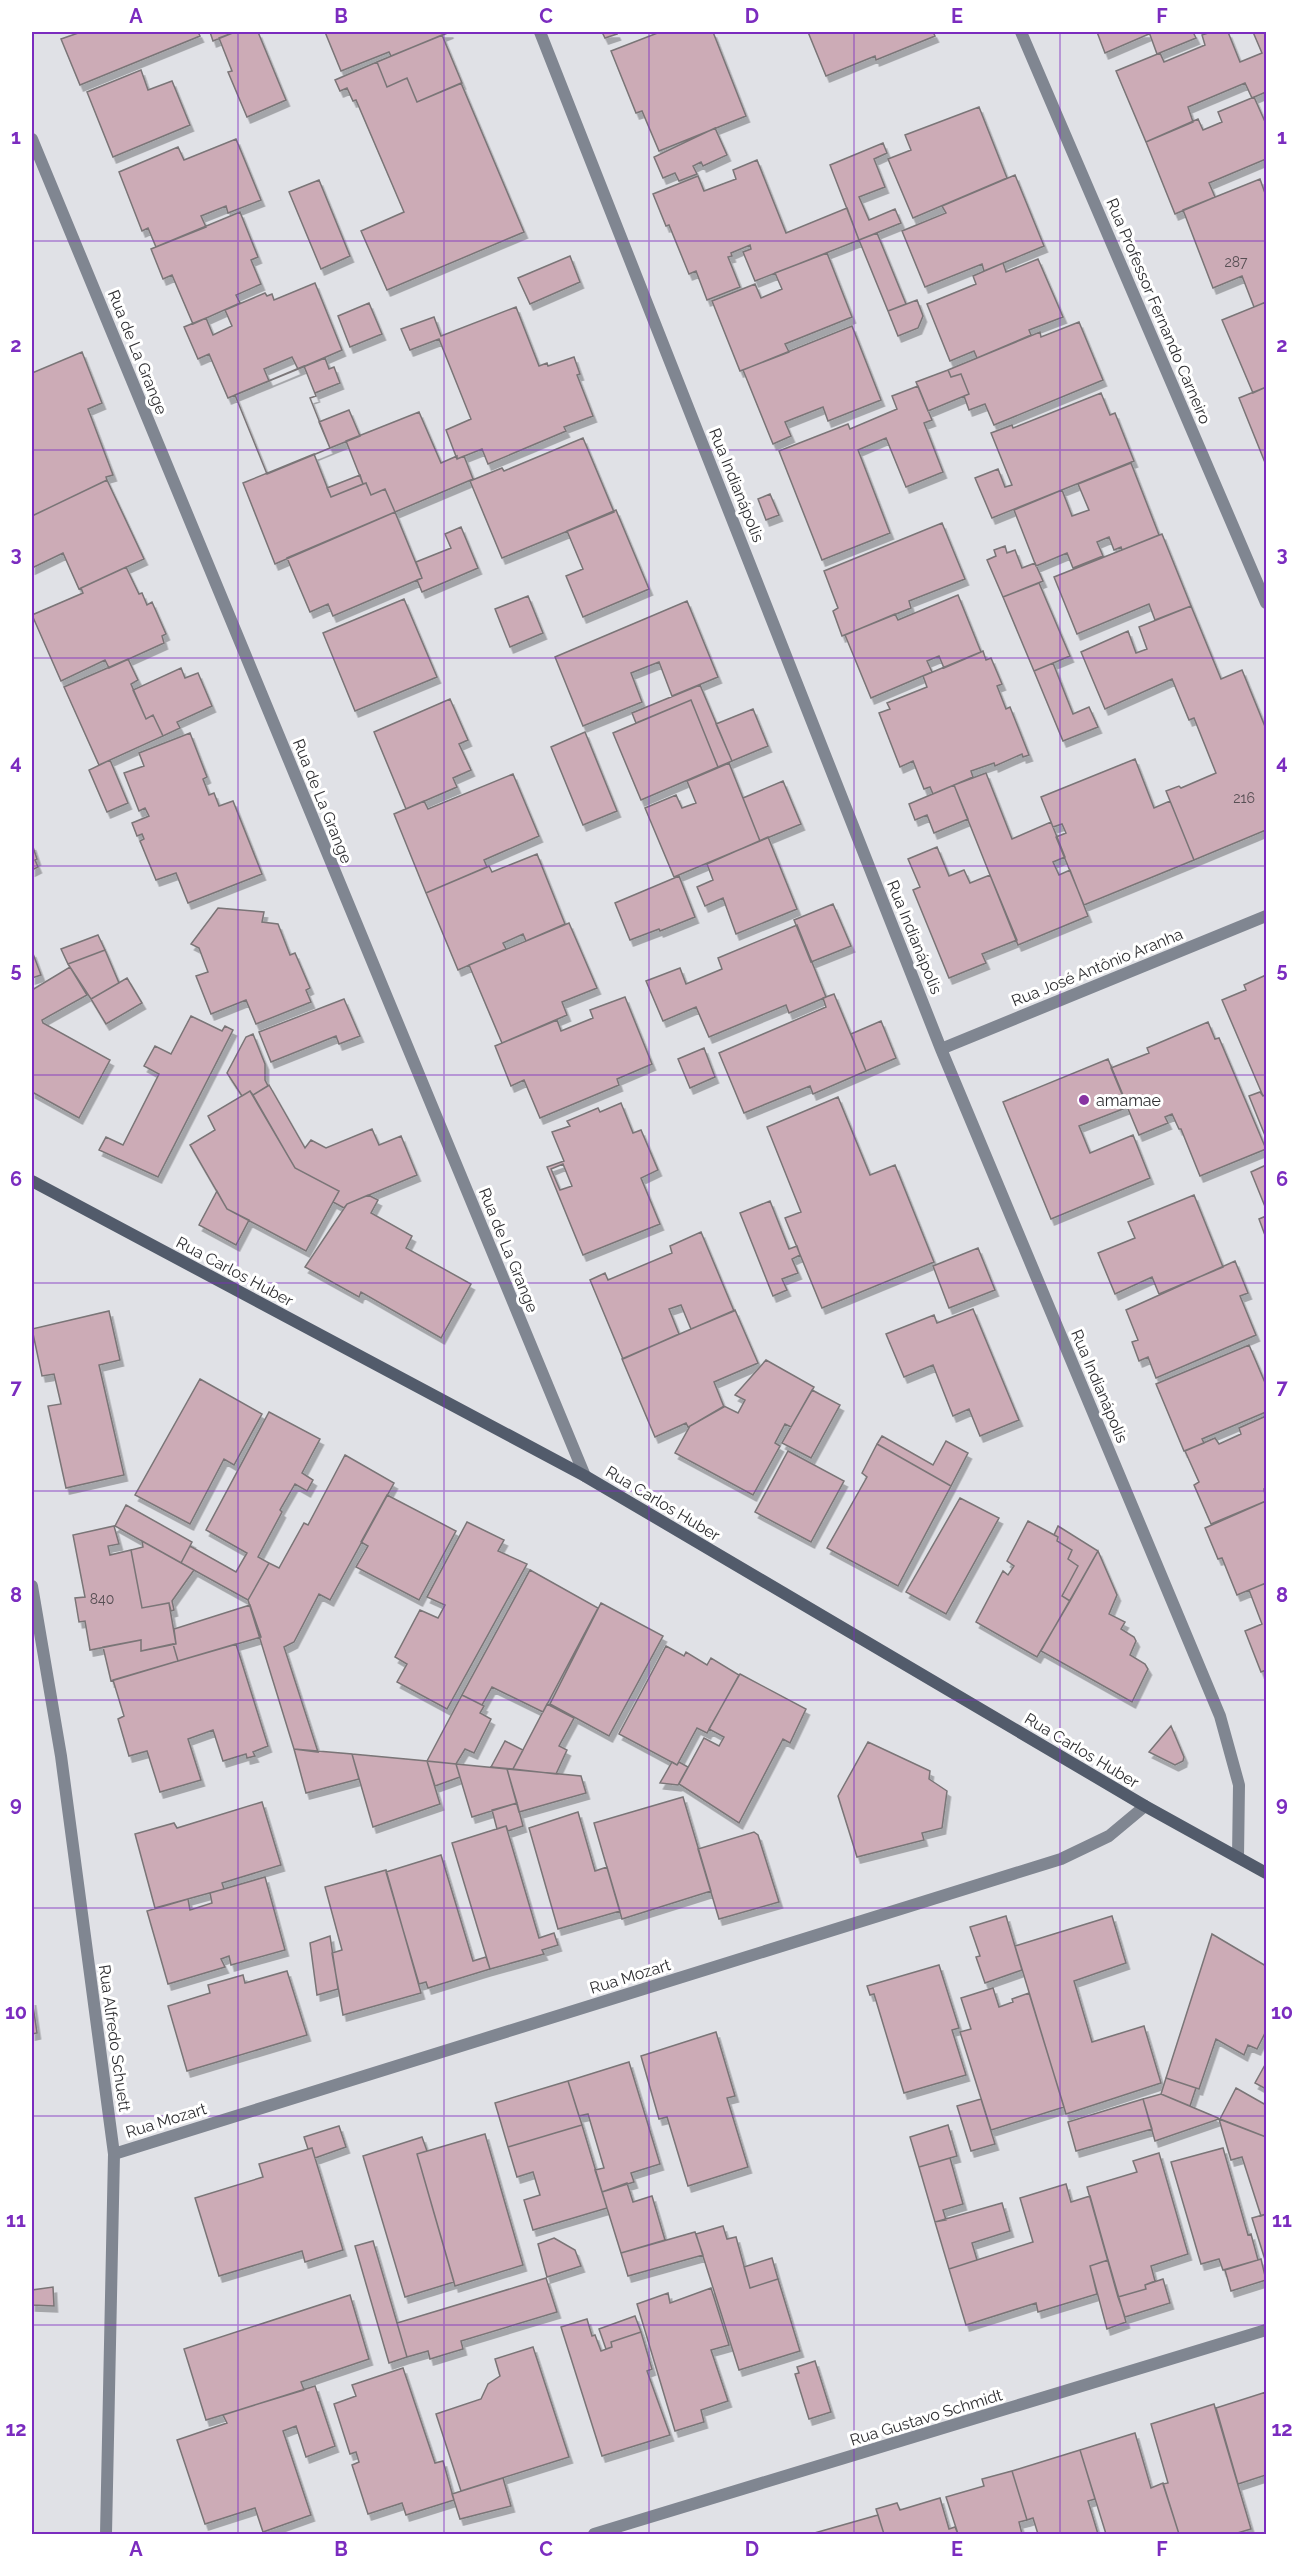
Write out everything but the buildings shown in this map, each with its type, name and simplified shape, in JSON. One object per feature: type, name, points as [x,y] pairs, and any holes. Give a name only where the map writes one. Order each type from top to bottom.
[{"type":"main road","name":"Rua Carlos Huber","points":[[32,1181],[585,1476],[1145,1806],[1266,1873]]},
{"type":"street","name":"Rua Indianápolis","points":[[540,32],[941,1049],[1220,1716],[1239,1785],[1238,1857]]},
{"type":"street","name":"Rua Professor Fernando Carneiro","points":[[1020,32],[1266,603]]},
{"type":"street","name":"Rua de La Grange","points":[[32,139],[585,1476]]},
{"type":"street","name":"Rua José Antônio Aranha","points":[[941,1049],[1266,916]]},
{"type":"street","name":"Rua Alfredo Schuett","points":[[32,1586],[61,1756],[114,2154],[106,2535]]},
{"type":"street","name":"Rua Mozart","points":[[114,2154],[1061,1859],[1109,1836],[1145,1806]]},
{"type":"street","name":"Rua Gustavo Schmidt","points":[[594,2535],[1266,2330]]},
{"type":"place","name":"amamae","points":[[1084,1100]]}]
